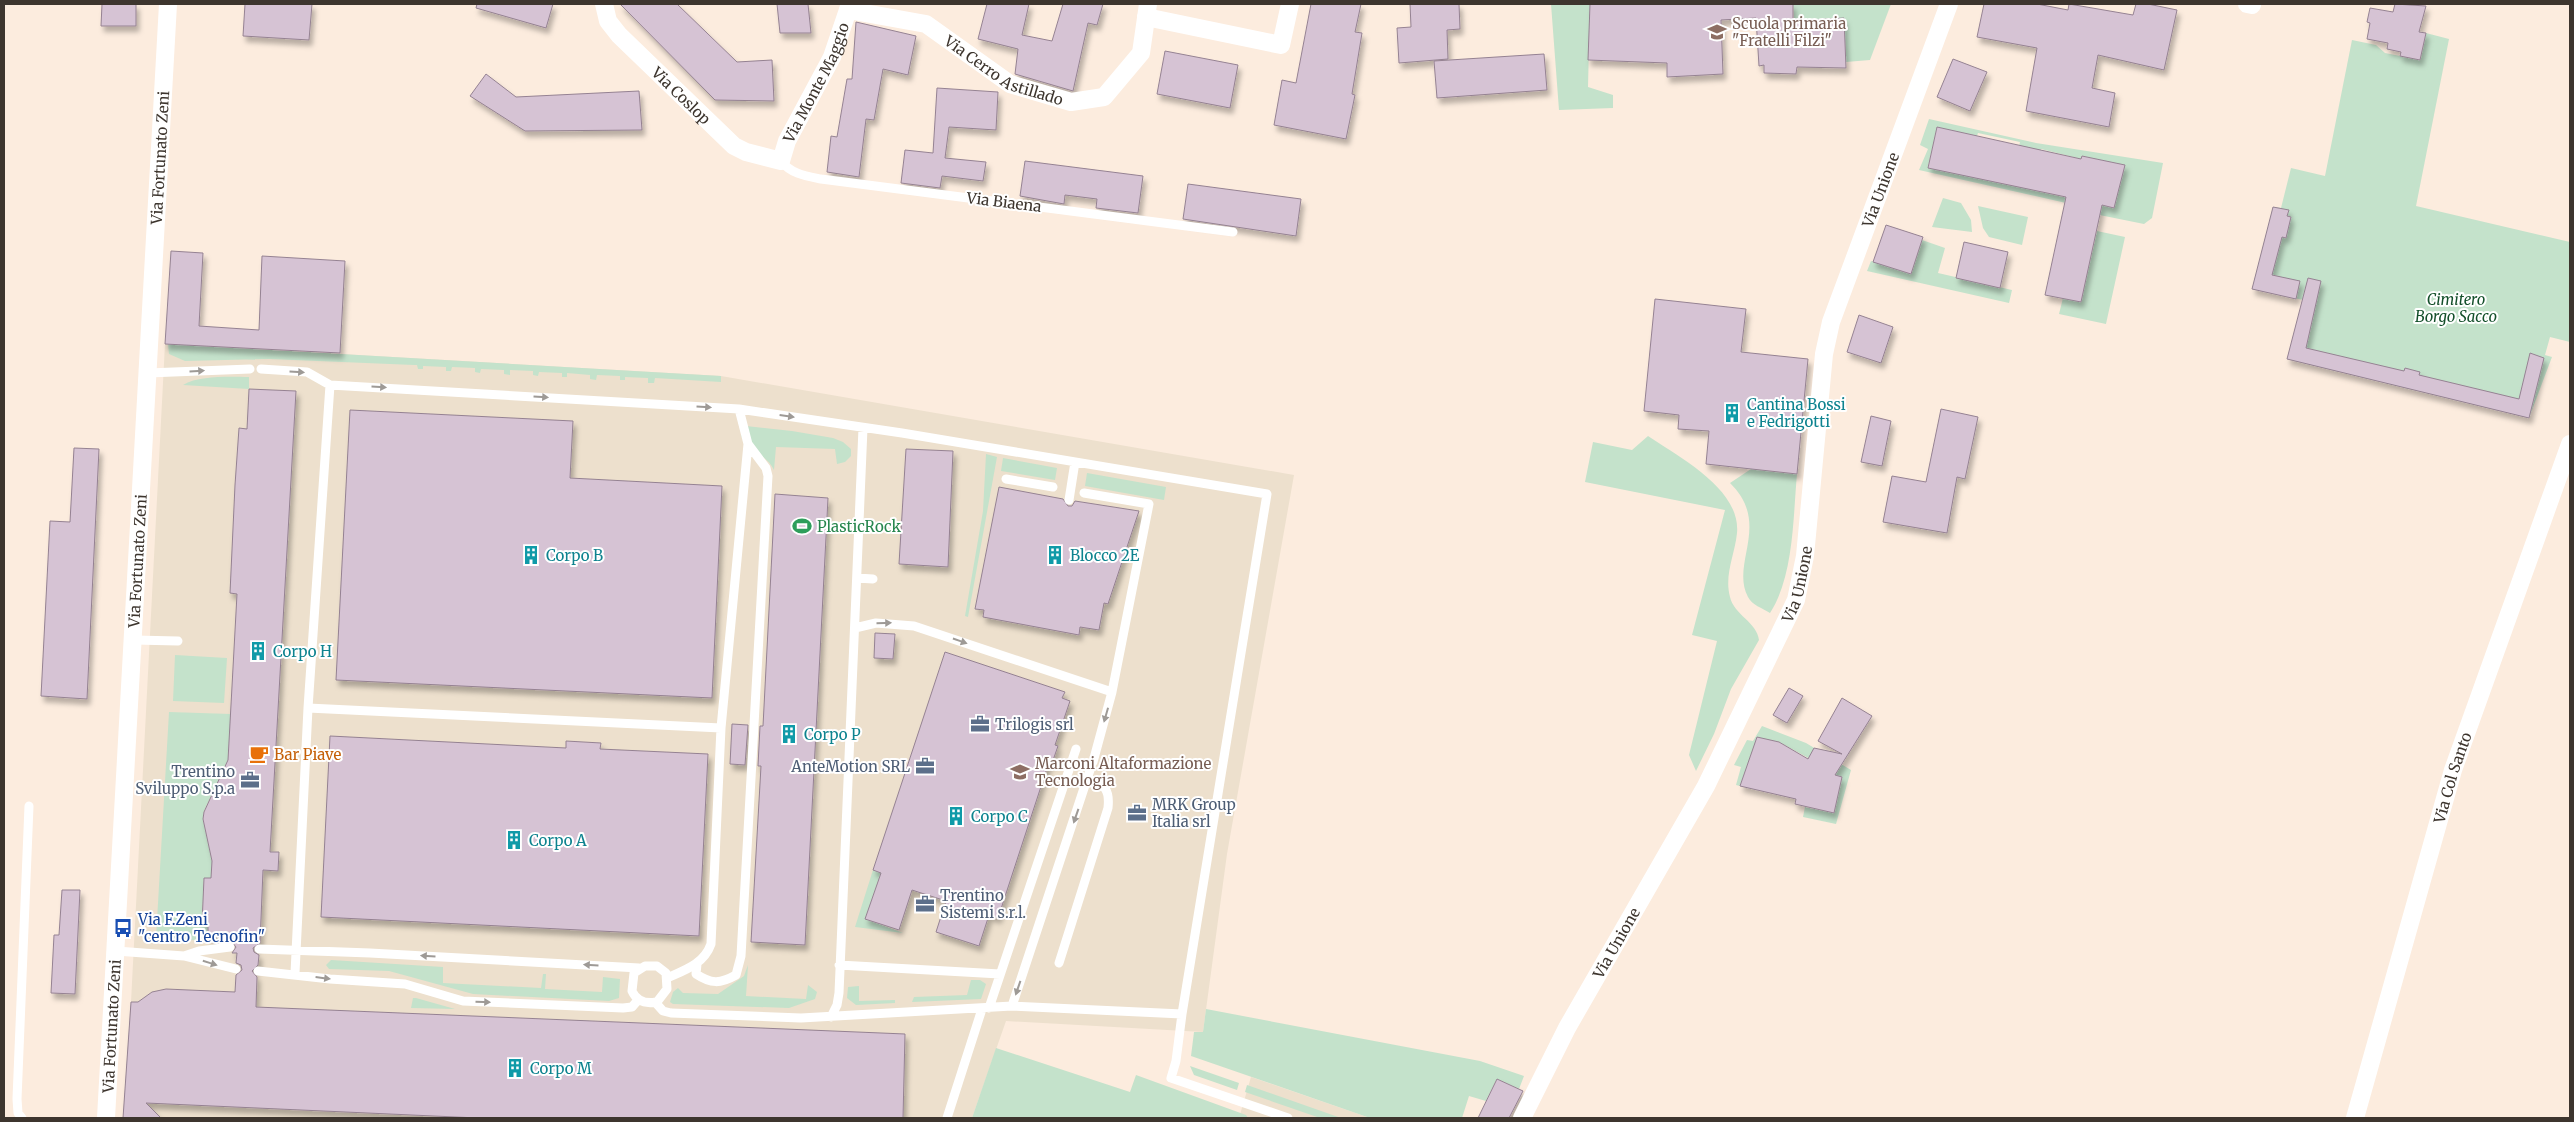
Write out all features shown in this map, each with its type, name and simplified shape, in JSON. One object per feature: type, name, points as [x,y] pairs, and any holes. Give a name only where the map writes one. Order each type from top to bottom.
[{"type":"street","name":"Via Fortunato Zeni","points":[[106,1118],[168,4]]},
{"type":"street","name":"Via Coslop","points":[[604,4],[608,21],[619,35],[728,140],[746,152],[780,161]]},
{"type":"street","name":"Via Cerro Astillado","points":[[849,7],[926,24],[1010,84],[1071,102],[1104,97],[1141,53],[1147,10],[1281,45],[1290,4]]},
{"type":"street","name":"Via Unione","points":[[1522,1118],[1567,1028],[1706,786],[1796,600],[1805,556],[1824,354],[1832,322],[1949,4]]},
{"type":"street","name":"Via Monte Maggio","points":[[780,161],[786,141],[832,57],[849,7]]},
{"type":"street","name":"Via Col Santo","points":[[2356,1118],[2453,770],[2570,444]]},
{"type":"lane","name":"Via Biaena","points":[[780,161],[786,168],[821,180],[1233,232]]},
{"type":"lane","points":[[148,373],[250,369]]},
{"type":"lane","points":[[261,369],[307,372],[330,385],[739,409],[863,428],[1074,466],[1267,494],[1182,1014],[1176,1061],[1171,1078],[1260,1114],[1288,1118]]},
{"type":"lane","points":[[295,974],[308,708],[330,385]]},
{"type":"lane","points":[[667,978],[697,964],[708,953],[713,933],[721,728],[748,444],[739,409]]},
{"type":"lane","points":[[831,1016],[837,1005],[863,428]]},
{"type":"lane","points":[[697,964],[696,974],[716,983],[736,975],[741,956],[768,476],[766,468],[748,444]]},
{"type":"lane","points":[[1069,500],[1074,466]]},
{"type":"lane","points":[[1006,479],[1053,488]]},
{"type":"lane","points":[[1012,1006],[1092,766],[1112,692],[1149,504],[1084,493]]},
{"type":"lane","points":[[857,578],[873,579]]},
{"type":"lane","points":[[855,628],[876,623],[914,626],[1112,692]]},
{"type":"lane","points":[[134,640],[178,641]]},
{"type":"lane","points":[[308,708],[721,728]]},
{"type":"lane","points":[[947,1118],[1000,974],[1076,749]]},
{"type":"lane","points":[[1058,963],[1108,808],[1108,791],[1103,784],[1088,779]]},
{"type":"lane","points":[[22,1118],[18,1113],[18,1099],[30,806]]},
{"type":"lane","points":[[184,956],[198,951],[230,947]]},
{"type":"lane","points":[[259,950],[296,950],[639,968],[651,966],[662,968],[667,978],[664,994],[655,1002],[644,1003],[634,996],[631,985],[634,973],[639,968]]},
{"type":"lane","points":[[116,952],[184,956],[236,969]]},
{"type":"lane","points":[[839,965],[1000,974]]},
{"type":"lane","points":[[258,971],[330,979],[406,984],[463,1001],[623,1008],[632,1007],[638,1000]]},
{"type":"lane","points":[[655,1002],[663,1011],[672,1012],[801,1018],[1012,1006],[1182,1014]]},
{"type":"shaded area","points":[[165,344],[721,376],[1294,475],[1227,854],[1203,1032],[1006,1021],[972,1118],[123,1118],[131,1002]]},
{"type":"shaded area","points":[[1251,1077],[1370,1118],[1239,1118]]},
{"type":"green space","points":[[1551,4],[1590,4],[1588,87],[1613,95],[1613,108],[1559,110]]},
{"type":"green space","points":[[1793,4],[1891,4],[1870,60],[1846,62],[1844,18],[1794,21]]},
{"type":"green space","name":"Cimitero Borgo Sacco","points":[[2426,33],[2449,39],[2416,206],[2570,242],[2570,342],[2550,337],[2545,355],[2552,357],[2529,418],[2287,359],[2303,300],[2252,289],[2273,207],[2281,208],[2291,168],[2325,176],[2352,40],[2376,45],[2385,53],[2420,60]]},
{"type":"green space","points":[[1929,119],[2036,143],[2163,163],[2152,218],[2144,224],[2065,208],[2066,203],[1919,170],[1928,149],[1920,145]],"holes":[[[1937,127],[1977,136],[1978,133],[2020,142],[2010,185],[1928,167]],[[2041,149],[2081,159],[2082,156],[2124,165],[2114,208],[2032,190]]]},
{"type":"green space","points":[[1943,198],[1961,203],[1971,220],[1972,232],[1932,227]]},
{"type":"green space","points":[[1978,206],[2028,217],[2022,245],[1989,237],[1983,228]]},
{"type":"green space","points":[[2097,231],[2125,237],[2106,324],[2059,314],[2063,298],[2081,301]]},
{"type":"green space","points":[[1922,240],[1945,248],[1938,273],[2012,290],[2009,303],[1867,271],[1871,261],[1911,274]]},
{"type":"green space","points":[[168,344],[721,376],[721,382],[655,378],[654,383],[648,383],[648,378],[625,377],[625,380],[620,380],[620,376],[597,375],[596,380],[590,379],[590,375],[567,373],[567,377],[562,377],[562,373],[539,372],[538,376],[533,375],[533,371],[510,370],[510,375],[504,374],[504,370],[481,369],[480,373],[475,372],[475,368],[452,367],[451,371],[446,371],[446,367],[423,366],[423,369],[418,369],[417,365],[269,359],[185,361],[169,354]]},
{"type":"green space","points":[[249,377],[249,389],[183,385],[206,378]]},
{"type":"green space","points":[[746,426],[833,438],[843,442],[851,449],[851,456],[845,462],[837,464],[835,449],[776,447],[774,470],[766,460],[743,440],[741,435]]},
{"type":"green space","points":[[1648,436],[1706,476],[1729,502],[1736,517],[1737,533],[1729,573],[1728,589],[1732,603],[1754,628],[1759,640],[1731,689],[1714,734],[1696,771],[1689,755],[1717,641],[1692,635],[1725,510],[1585,482],[1593,442],[1632,450]]},
{"type":"green space","points":[[986,454],[997,457],[968,617],[965,616],[983,511]]},
{"type":"green space","points":[[1003,458],[1057,468],[1055,480],[1001,471]]},
{"type":"green space","points":[[1751,469],[1797,474],[1788,564],[1784,582],[1770,613],[1750,600],[1744,584],[1749,528],[1748,513],[1742,498],[1730,483]]},
{"type":"green space","points":[[1087,473],[1166,487],[1164,500],[1085,486]]},
{"type":"green space","points":[[175,655],[227,658],[224,703],[173,701]]},
{"type":"green space","points":[[169,712],[231,714],[228,760],[204,811],[203,819],[214,871],[211,872],[211,878],[204,878],[202,924],[208,925],[208,941],[156,938]]},
{"type":"green space","points":[[1762,726],[1806,743],[1851,770],[1836,824],[1803,817],[1805,807],[1834,813],[1842,777],[1822,773],[1812,760],[1779,742],[1757,738],[1740,786],[1736,785],[1741,767],[1734,765],[1747,740],[1753,741]]},
{"type":"green space","points":[[873,870],[881,873],[866,919],[903,933],[855,927]]},
{"type":"green space","points":[[331,960],[443,967],[443,983],[541,988],[543,974],[546,974],[545,989],[602,992],[603,977],[620,979],[619,998],[609,1001],[473,994],[389,971],[329,969],[326,965]]},
{"type":"green space","points":[[748,965],[746,996],[806,999],[808,985],[817,992],[815,999],[789,1008],[673,1004],[670,1002],[673,992],[678,988],[683,993],[718,994],[744,976]]},
{"type":"green space","points":[[971,980],[980,980],[986,984],[981,999],[912,1002],[914,997],[967,995]]},
{"type":"green space","points":[[859,986],[859,1001],[895,1000],[895,1003],[856,1005],[847,998],[848,987]]},
{"type":"green space","points":[[413,998],[416,998],[455,1009],[411,1008]]},
{"type":"green space","points":[[1206,1009],[1480,1061],[1524,1076],[1519,1089],[1497,1079],[1486,1101],[1469,1096],[1462,1118],[1370,1118],[1191,1056],[1194,1032],[1203,1032]]},
{"type":"green space","points":[[996,1048],[1130,1092],[1136,1075],[1246,1115],[1248,1118],[972,1118]]},
{"type":"green space","points":[[1190,1066],[1239,1083],[1237,1090],[1194,1075]]},
{"type":"green space","points":[[1247,1085],[1341,1118],[1320,1118],[1245,1092]]},
{"type":"building","points":[[102,4],[136,4],[136,26],[101,26]]},
{"type":"building","points":[[245,4],[312,4],[309,40],[243,36]]},
{"type":"building","points":[[477,4],[553,4],[546,28],[476,8]]},
{"type":"building","points":[[620,4],[677,4],[737,62],[772,60],[774,101],[715,100]]},
{"type":"building","points":[[777,4],[808,4],[811,33],[780,33]]},
{"type":"building","points":[[987,4],[1029,4],[1022,35],[1052,41],[1063,4],[1103,4],[1097,25],[1088,23],[1073,91],[1015,74],[1018,49],[978,39]]},
{"type":"building","points":[[1311,4],[1361,4],[1355,32],[1362,33],[1352,94],[1355,95],[1346,139],[1274,125],[1282,80],[1296,83]]},
{"type":"building","points":[[1410,4],[1459,4],[1460,29],[1447,30],[1448,59],[1399,63],[1397,28],[1411,27]]},
{"type":"building","points":[[1590,4],[1793,4],[1793,21],[1844,18],[1846,68],[1797,67],[1796,74],[1764,73],[1764,65],[1759,66],[1756,18],[1721,20],[1723,74],[1667,77],[1667,63],[1588,60]]},
{"type":"building","points":[[1984,4],[2037,4],[2068,10],[2069,4],[2133,15],[2136,4],[2148,4],[2177,10],[2164,70],[2098,55],[2092,88],[2115,93],[2109,127],[2026,111],[2037,48],[1977,37]]},
{"type":"building","points":[[2395,4],[2426,6],[2419,32],[2426,33],[2420,60],[2400,56],[2401,52],[2387,49],[2388,43],[2367,39],[2370,23],[2367,22],[2370,8],[2393,12]]},
{"type":"building","points":[[856,22],[916,36],[908,75],[883,69],[874,120],[866,119],[859,177],[827,172],[831,136],[837,137],[847,79],[852,79]]},
{"type":"building","points":[[1165,51],[1238,65],[1230,108],[1157,94]]},
{"type":"building","points":[[1544,54],[1547,90],[1437,98],[1434,61]]},
{"type":"building","points":[[1953,59],[1987,72],[1970,111],[1937,97]]},
{"type":"building","points":[[486,74],[516,97],[639,91],[642,130],[525,131],[470,96]]},
{"type":"building","points":[[937,88],[998,92],[996,130],[949,127],[945,158],[986,162],[983,181],[942,176],[940,188],[901,183],[905,150],[933,153]]},
{"type":"building","points":[[1937,127],[2081,159],[2082,156],[2125,165],[2114,208],[2102,205],[2081,302],[2045,295],[2066,197],[1928,168]]},
{"type":"building","points":[[1025,161],[1143,176],[1138,213],[1096,208],[1097,199],[1065,195],[1064,204],[1020,196]]},
{"type":"building","points":[[1188,184],[1301,199],[1296,236],[1183,219]]},
{"type":"building","points":[[2273,207],[2289,210],[2287,216],[2291,217],[2286,238],[2282,237],[2272,275],[2300,281],[2296,299],[2252,289]]},
{"type":"building","points":[[1886,225],[1923,237],[1911,274],[1873,262]]},
{"type":"building","points":[[1964,242],[2008,252],[2000,288],[1956,278]]},
{"type":"building","points":[[171,251],[203,253],[199,326],[259,330],[262,256],[345,261],[340,353],[165,344]]},
{"type":"building","points":[[2308,278],[2321,281],[2306,348],[2404,371],[2405,368],[2420,372],[2419,375],[2519,399],[2530,353],[2544,358],[2529,418],[2287,359]]},
{"type":"building","points":[[1655,299],[1746,309],[1741,352],[1808,359],[1797,474],[1706,464],[1709,431],[1678,429],[1679,415],[1644,411]]},
{"type":"building","points":[[1859,315],[1893,327],[1881,363],[1847,352]]},
{"type":"building","name":"Corpo M","points":[[249,389],[296,391],[270,852],[279,852],[278,871],[263,870],[260,943],[253,948],[254,952],[259,955],[258,965],[252,971],[257,977],[256,1007],[905,1034],[903,1118],[478,1118],[146,1103],[161,1118],[123,1118],[131,1002],[138,1002],[152,992],[166,989],[235,992],[236,975],[242,970],[241,965],[236,963],[237,953],[232,953],[236,947],[231,938],[208,937],[208,925],[202,924],[204,878],[211,878],[212,861],[203,819],[204,812],[228,760],[237,594],[230,593],[235,485],[239,428],[247,429]]},
{"type":"building","points":[[1941,409],[1978,417],[1965,479],[1957,477],[1947,533],[1883,522],[1892,476],[1926,482]]},
{"type":"building","name":"Corpo B","points":[[350,410],[573,421],[570,478],[722,486],[712,698],[336,680]]},
{"type":"building","points":[[1871,416],[1891,421],[1882,466],[1861,462]]},
{"type":"building","points":[[74,448],[99,449],[87,699],[41,696],[50,521],[70,522]]},
{"type":"building","points":[[906,449],[953,451],[948,567],[899,564]]},
{"type":"building","name":"Blocco 2E","points":[[999,487],[1063,499],[1068,506],[1072,506],[1075,501],[1139,511],[1108,604],[1104,603],[1099,630],[1080,627],[1079,635],[983,617],[984,610],[975,609]]},
{"type":"building","name":"Corpo P","points":[[775,494],[828,498],[805,945],[751,942],[761,766],[758,766],[760,726],[763,726]]},
{"type":"building","points":[[875,633],[895,634],[893,659],[874,658]]},
{"type":"building","name":"Corpo C","points":[[945,652],[1065,692],[1062,698],[1070,701],[1055,745],[1058,746],[1052,763],[1049,762],[998,918],[989,915],[979,946],[936,932],[946,901],[912,890],[899,930],[865,919],[881,873],[873,870]]},
{"type":"building","points":[[1789,688],[1803,696],[1787,723],[1773,715]]},
{"type":"building","points":[[1842,698],[1872,716],[1835,775],[1842,777],[1834,813],[1795,804],[1796,799],[1740,786],[1757,737],[1779,742],[1808,759],[1814,748],[1842,754],[1818,741]]},
{"type":"building","points":[[732,724],[748,725],[745,765],[730,764]]},
{"type":"building","name":"Corpo A","points":[[330,736],[566,748],[566,741],[601,743],[600,749],[708,754],[699,936],[321,917]]},
{"type":"building","points":[[62,890],[80,890],[75,994],[51,993],[54,935],[59,935]]},
{"type":"building","points":[[1497,1079],[1523,1091],[1509,1118],[1478,1118]]},
{"type":"place","name":"Scuola primaria \"Fratelli Filzi\"","points":[[1717,32]]},
{"type":"place","name":"Cantina Bossi e Fedrigotti","points":[[1732,413]]},
{"type":"place","name":"PlasticRock","points":[[802,526]]},
{"type":"place","name":"Corpo B","points":[[531,555]]},
{"type":"place","name":"Blocco 2E","points":[[1055,555]]},
{"type":"place","name":"Corpo H","points":[[258,651]]},
{"type":"place","name":"Trilogis srl","points":[[980,724]]},
{"type":"place","name":"Corpo P","points":[[789,734]]},
{"type":"place","name":"Bar Piave","points":[[259,754]]},
{"type":"place","name":"AnteMotion SRL","points":[[925,766]]},
{"type":"place","name":"Marconi Altaformazione Tecnologia","points":[[1020,772]]},
{"type":"place","name":"Trentino Sviluppo S.p.a","points":[[250,780]]},
{"type":"place","name":"MRK Group Italia srl","points":[[1137,813]]},
{"type":"place","name":"Corpo C","points":[[956,816]]},
{"type":"place","name":"Corpo A","points":[[514,840]]},
{"type":"place","name":"Trentino Sistemi s.r.l.","points":[[925,904]]},
{"type":"place","name":"Via F.Zeni \"centro Tecnofin\"","points":[[123,928]]},
{"type":"place","name":"Corpo M","points":[[515,1068]]}]
